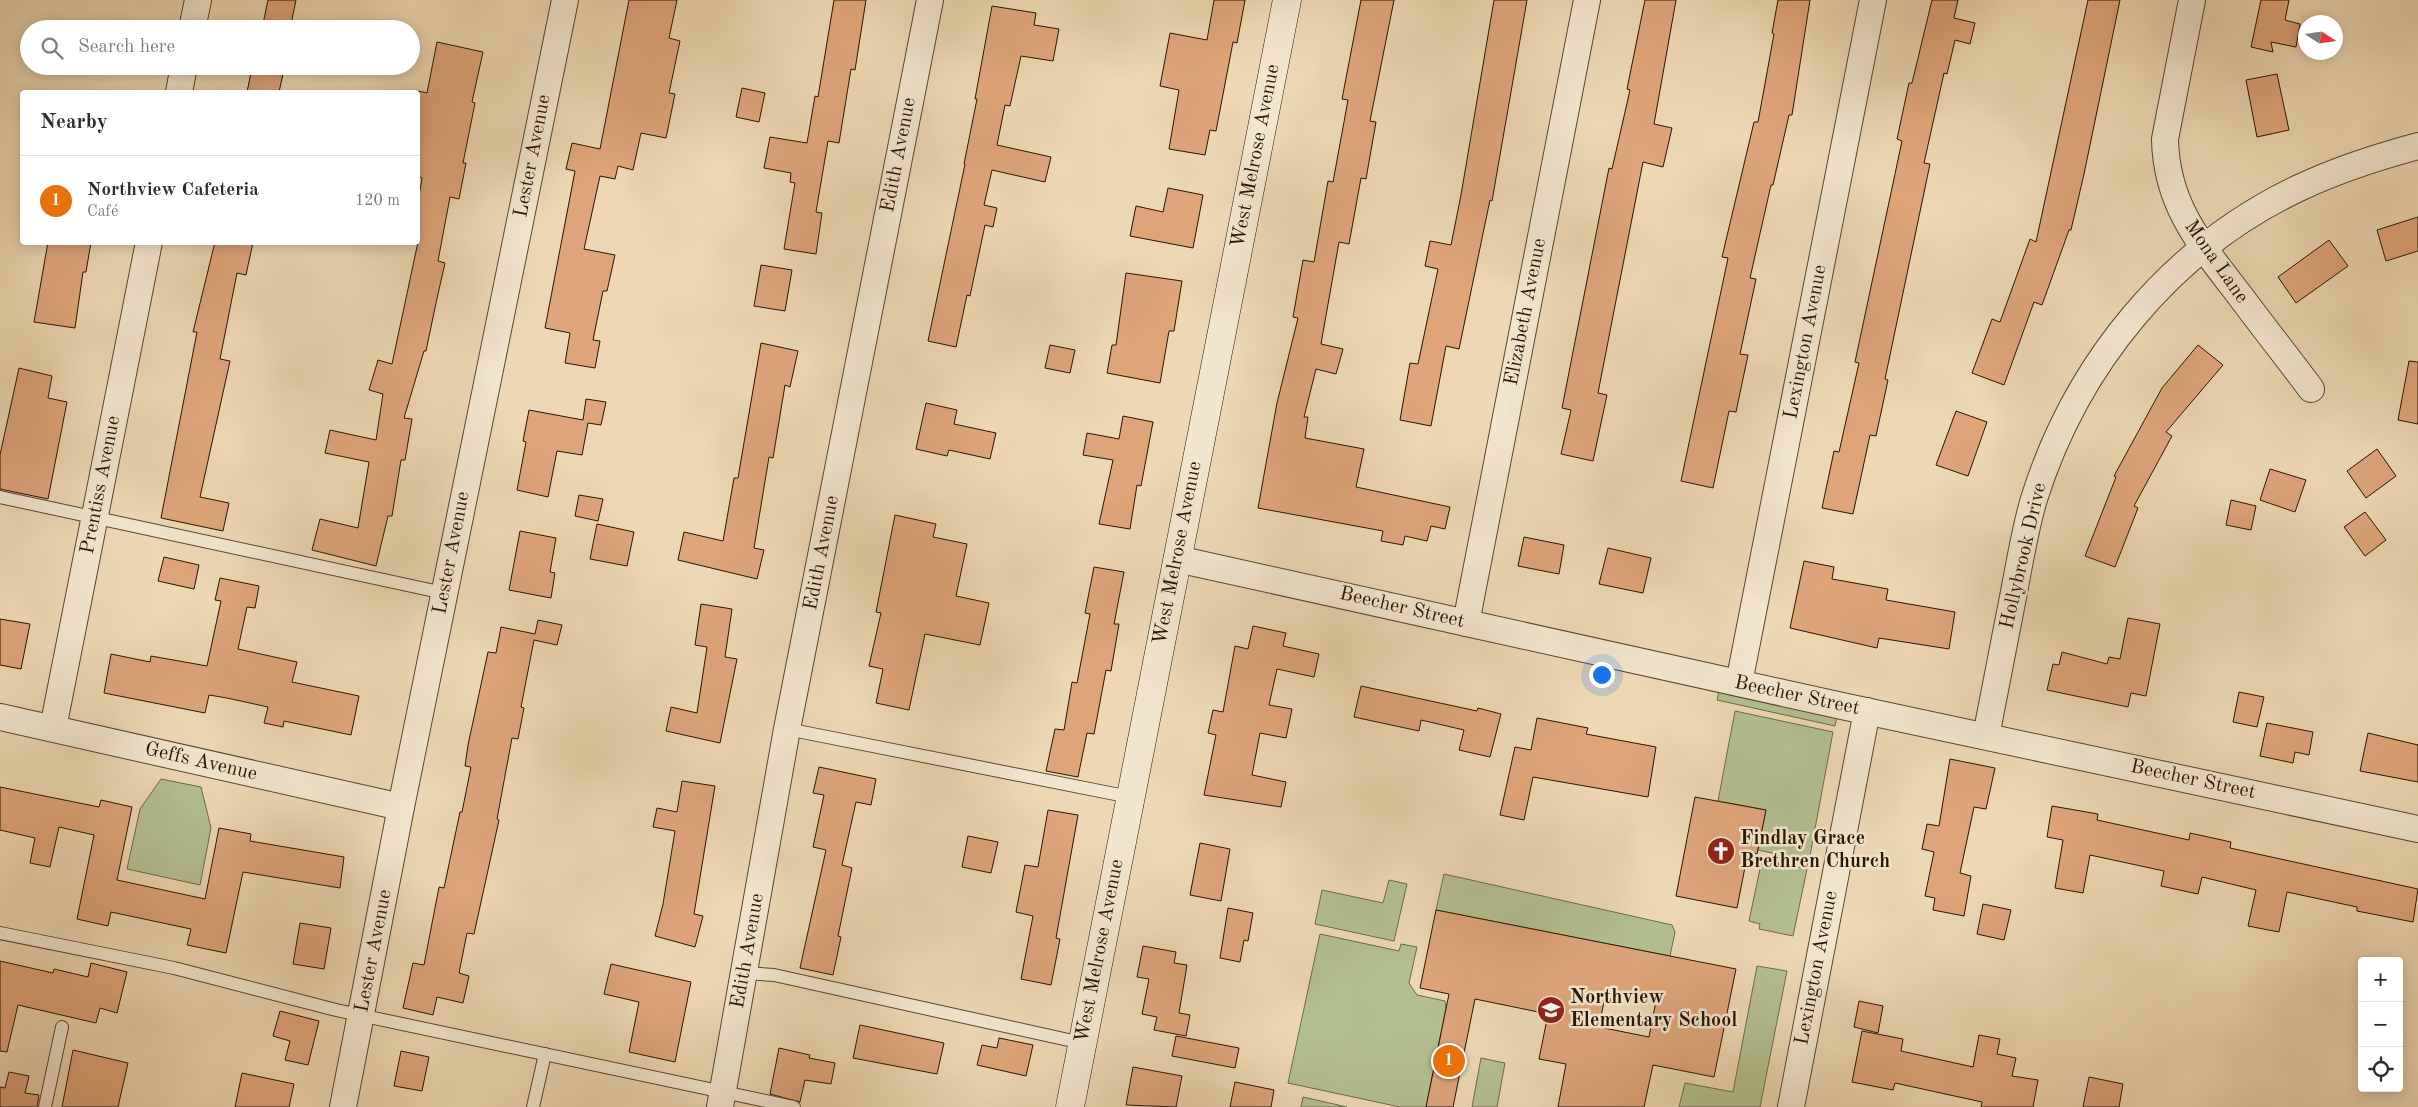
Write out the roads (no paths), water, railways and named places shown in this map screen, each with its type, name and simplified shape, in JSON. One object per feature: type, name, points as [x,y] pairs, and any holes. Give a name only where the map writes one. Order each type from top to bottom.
[{"type":"street","points":[[194,20],[198,0]]},
{"type":"street","name":"Lester Avenue","points":[[343,1107],[401,807],[565,0]]},
{"type":"street","name":"Edith Avenue","points":[[722,1099],[788,729],[930,0]]},
{"type":"street","name":"West Melrose Avenue","points":[[1070,1107],[1287,0]]},
{"type":"street","name":"Elizabeth Avenue","points":[[1466,623],[1587,0]]},
{"type":"street","name":"Lexington Avenue","points":[[1740,683],[1873,0]]},
{"type":"street","name":"Mona Lane","points":[[2192,0],[2165,139],[2165,156],[2170,182],[2178,207],[2204,248],[2311,389]]},
{"type":"street","points":[[179,90],[182,75]]},
{"type":"street","name":"Hollybrook Drive","points":[[1986,736],[2027,526],[2044,468],[2065,419],[2100,358],[2163,284],[2204,248],[2266,205],[2298,189],[2371,159],[2418,146]]},
{"type":"street","name":"Prentiss Avenue","points":[[53,728],[148,245]]},
{"type":"street","name":"Beecher Street","points":[[1177,559],[1867,711],[2418,828]]},
{"type":"street","name":"Lexington Avenue","points":[[1791,1107],[1867,711]]},
{"type":"street","name":"Geffs Avenue","points":[[0,717],[401,807]]},
{"type":"lane","points":[[0,497],[444,593]]},
{"type":"lane","points":[[788,729],[1130,797]]},
{"type":"lane","points":[[0,933],[174,968],[361,1015],[545,1054],[722,1099],[794,1107]]},
{"type":"lane","points":[[744,973],[774,975],[1082,1043]]},
{"type":"lane","points":[[45,1107],[62,1026]]},
{"type":"lane","points":[[533,1107],[545,1054]]},
{"type":"place","name":"Findlay Grace Brethren Church","points":[[1721,851]]},
{"type":"place","name":"Northview Elementary School","points":[[1551,1010]]},
{"type":"place","name":"Northview Cafeteria","points":[[1449,1061]]}]
